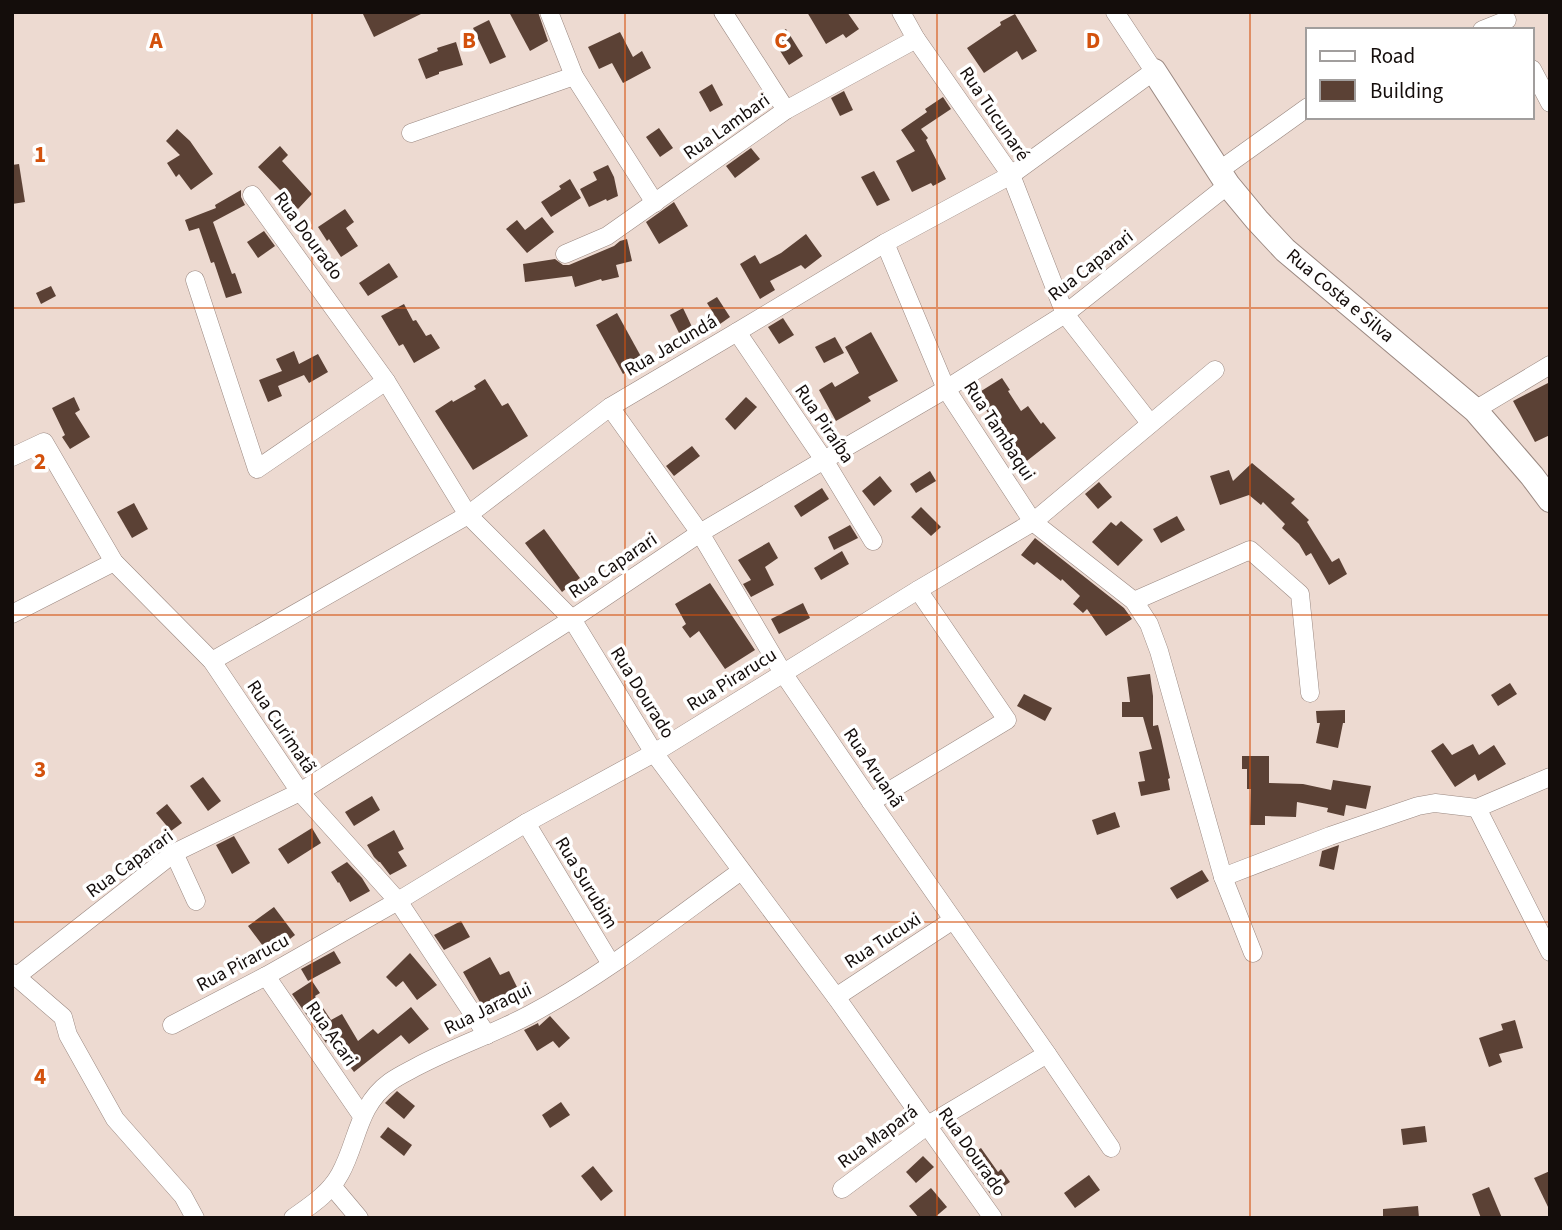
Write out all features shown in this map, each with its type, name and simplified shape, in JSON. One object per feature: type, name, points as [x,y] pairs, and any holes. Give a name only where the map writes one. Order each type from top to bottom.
[{"type":"street","points":[[549,12],[574,76],[655,203]]},
{"type":"street","points":[[723,12],[786,110]]},
{"type":"street","name":"Rua Tucunaré","points":[[901,12],[916,39],[1011,175],[1065,314],[1150,423]]},
{"type":"street","points":[[1115,12],[1154,71]]},
{"type":"street","points":[[1488,28],[1508,21]]},
{"type":"street","name":"Rua Lambari","points":[[565,254],[607,236],[786,110],[916,39]]},
{"type":"street","name":"Rua Jacundá","points":[[212,661],[467,515],[610,407],[885,243],[1011,175],[1154,71]]},
{"type":"street","name":"Rua Costa e Silva","points":[[1154,71],[1224,178],[1257,220],[1285,250],[1475,410],[1532,475],[1550,500]]},
{"type":"street","points":[[1534,73],[1550,103]]},
{"type":"street","points":[[411,133],[574,76]]},
{"type":"street","name":"Rua Caparari","points":[[14,974],[174,853],[300,792],[572,619],[700,533],[946,389],[1065,314],[1306,109]]},
{"type":"street","name":"Rua Dourado","points":[[252,195],[386,381],[467,515],[572,619],[654,753],[836,997],[993,1218]]},
{"type":"street","name":"Rua Tambaqui","points":[[885,243],[946,389],[1033,522],[1134,601]]},
{"type":"street","points":[[195,281],[257,469],[386,381]]},
{"type":"street","name":"Rua Piraíba","points":[[737,332],[824,460],[873,541]]},
{"type":"street","points":[[1475,410],[1550,365]]},
{"type":"street","name":"Rua Pirarucu","points":[[172,1025],[266,976],[398,901],[526,823],[654,753],[1033,522],[1215,370]]},
{"type":"street","name":"Rua Aruanã","points":[[610,407],[700,533],[783,673],[1111,1148]]},
{"type":"street","name":"Rua Curimatã","points":[[12,457],[44,442],[114,562],[212,661],[300,792],[398,901],[487,1035]]},
{"type":"street","points":[[1253,953],[1223,877],[1159,651],[1149,624],[1134,601],[1250,550],[1300,594],[1310,693]]},
{"type":"street","points":[[12,614],[114,562]]},
{"type":"street","points":[[871,802],[1007,720],[918,590]]},
{"type":"street","points":[[1223,877],[1418,806],[1434,803],[1477,808],[1550,777]]},
{"type":"street","points":[[1477,808],[1550,951]]},
{"type":"street","name":"Rua Surubim","points":[[526,823],[611,964]]},
{"type":"street","points":[[174,853],[196,901]]},
{"type":"street","name":"Rua Jaraqui","points":[[293,1218],[332,1186],[341,1173],[369,1103],[390,1082],[428,1061],[529,1015],[570,991],[741,871]]},
{"type":"street","name":"Rua Tucuxi","points":[[836,997],[953,920]]},
{"type":"street","points":[[14,974],[63,1017],[68,1035],[115,1119],[183,1196],[195,1218]]},
{"type":"street","name":"Rua Acari","points":[[266,976],[362,1116]]},
{"type":"street","name":"Rua Mapará","points":[[842,1189],[929,1125],[1047,1054]]},
{"type":"street","points":[[332,1186],[359,1218]]},
{"type":"building","points":[[362,12],[425,12],[374,37]]},
{"type":"building","points":[[509,12],[538,12],[548,41],[530,51]]},
{"type":"building","points":[[807,12],[847,12],[859,29],[846,38],[843,34],[826,44]]},
{"type":"building","points":[[1015,14],[1037,51],[1022,60],[1017,51],[984,73],[967,48],[1001,25],[1000,22]]},
{"type":"building","points":[[489,20],[506,57],[490,64],[473,28]]},
{"type":"building","points":[[786,29],[803,56],[789,65],[772,38]]},
{"type":"building","points":[[620,32],[633,57],[642,51],[651,68],[623,83],[612,63],[599,69],[588,47]]},
{"type":"building","points":[[456,42],[463,65],[426,79],[418,59],[438,51],[437,48]]},
{"type":"building","points":[[712,84],[723,105],[710,112],[699,92]]},
{"type":"building","points":[[844,91],[853,110],[840,116],[831,98]]},
{"type":"building","points":[[943,97],[951,109],[921,129],[928,138],[926,140],[946,179],[912,192],[896,161],[915,151],[901,130]]},
{"type":"building","points":[[659,128],[673,148],[660,157],[646,137]]},
{"type":"building","points":[[177,129],[190,141],[213,174],[191,190],[179,174],[176,177],[167,163],[180,155],[166,141]]},
{"type":"building","points":[[280,146],[288,155],[282,161],[312,194],[298,209],[258,167]]},
{"type":"building","points":[[751,148],[760,159],[735,178],[726,166]]},
{"type":"building","points":[[19,164],[25,202],[12,204],[12,165]]},
{"type":"building","points":[[608,165],[618,196],[589,207],[580,189],[597,180],[593,172]]},
{"type":"building","points":[[874,171],[890,200],[877,206],[861,177]]},
{"type":"building","points":[[570,179],[581,198],[551,217],[541,202],[561,189],[559,186]]},
{"type":"building","points":[[241,190],[245,205],[213,222],[242,293],[226,298],[199,228],[189,231],[185,220],[216,208],[215,205]]},
{"type":"building","points":[[674,202],[688,226],[659,244],[646,222]]},
{"type":"building","points":[[345,209],[354,222],[346,228],[358,246],[341,257],[318,227]]},
{"type":"building","points":[[542,217],[554,232],[527,253],[506,229],[517,220],[525,230]]},
{"type":"building","points":[[264,231],[275,246],[258,258],[247,242]]},
{"type":"building","points":[[806,234],[822,256],[805,269],[801,265],[770,281],[775,290],[760,299],[740,264],[755,255],[760,264],[781,253]]},
{"type":"building","points":[[627,239],[632,261],[616,265],[619,277],[575,287],[572,276],[525,282],[523,264],[555,259],[563,265],[569,265]]},
{"type":"building","points":[[389,263],[398,277],[368,296],[359,283]]},
{"type":"building","points":[[51,286],[56,296],[41,304],[36,293]]},
{"type":"building","points":[[717,297],[730,317],[720,324],[707,303]]},
{"type":"building","points":[[404,304],[413,321],[416,320],[426,336],[431,334],[440,348],[414,363],[403,344],[399,346],[381,316]]},
{"type":"building","points":[[683,308],[694,331],[681,337],[670,315]]},
{"type":"building","points":[[617,313],[644,362],[623,374],[596,325]]},
{"type":"building","points":[[783,318],[794,335],[779,344],[768,327]]},
{"type":"building","points":[[871,332],[898,381],[868,397],[871,401],[836,421],[819,390],[832,382],[835,387],[859,373],[845,347]]},
{"type":"building","points":[[835,337],[844,353],[824,363],[815,347]]},
{"type":"building","points":[[294,351],[299,364],[318,354],[328,372],[309,383],[304,375],[278,386],[282,396],[268,402],[259,380],[282,371],[276,359]]},
{"type":"building","points":[[1002,378],[1021,411],[1028,406],[1056,438],[1023,464],[1010,448],[1012,446],[986,410],[988,409],[978,393]]},
{"type":"building","points":[[485,379],[502,406],[508,403],[528,436],[473,470],[435,411],[476,389],[474,386]]},
{"type":"building","points":[[1550,382],[1550,435],[1535,442],[1513,401]]},
{"type":"building","points":[[74,397],[80,410],[75,413],[90,437],[70,449],[62,437],[65,435],[52,408]]},
{"type":"building","points":[[746,397],[757,407],[735,430],[725,419]]},
{"type":"building","points":[[692,446],[700,456],[674,476],[666,466]]},
{"type":"building","points":[[1252,463],[1295,499],[1291,503],[1309,520],[1307,522],[1332,562],[1339,558],[1347,574],[1329,585],[1311,553],[1306,556],[1299,544],[1282,528],[1285,524],[1263,502],[1261,505],[1249,495],[1220,505],[1210,476],[1229,470],[1233,481]]},
{"type":"building","points":[[930,471],[936,481],[916,493],[910,484]]},
{"type":"building","points":[[880,476],[892,491],[874,506],[862,491]]},
{"type":"building","points":[[1099,482],[1112,497],[1098,509],[1085,494]]},
{"type":"building","points":[[822,488],[829,499],[801,517],[794,506]]},
{"type":"building","points":[[134,503],[148,529],[132,538],[117,512]]},
{"type":"building","points":[[921,507],[941,527],[931,536],[911,517]]},
{"type":"building","points":[[1177,516],[1185,530],[1161,543],[1153,529]]},
{"type":"building","points":[[1121,521],[1143,540],[1118,566],[1092,542],[1111,522],[1116,526]]},
{"type":"building","points":[[850,525],[858,538],[834,550],[828,537]]},
{"type":"building","points":[[544,529],[580,578],[562,592],[525,543]]},
{"type":"building","points":[[1035,538],[1124,608],[1132,619],[1106,636],[1087,609],[1083,613],[1073,604],[1080,596],[1062,579],[1061,581],[1037,562],[1034,565],[1021,555]]},
{"type":"building","points":[[769,542],[778,558],[765,567],[774,585],[751,597],[743,584],[751,580],[738,560]]},
{"type":"building","points":[[842,551],[849,564],[821,580],[814,568]]},
{"type":"building","points":[[710,583],[755,650],[725,669],[699,631],[690,638],[682,627],[686,624],[675,604]]},
{"type":"building","points":[[803,603],[810,618],[779,634],[771,619]]},
{"type":"building","points":[[1150,674],[1153,726],[1158,725],[1170,778],[1170,790],[1141,796],[1138,782],[1145,781],[1139,752],[1152,749],[1143,717],[1122,717],[1122,702],[1130,702],[1127,677]]},
{"type":"building","points":[[1510,683],[1517,694],[1498,706],[1491,695]]},
{"type":"building","points":[[1024,694],[1052,708],[1045,721],[1017,706]]},
{"type":"building","points":[[1345,710],[1345,723],[1338,748],[1316,743],[1320,723],[1317,723],[1316,711]]},
{"type":"building","points":[[1443,743],[1452,755],[1473,744],[1479,755],[1494,745],[1506,764],[1478,781],[1475,774],[1455,787],[1431,751]]},
{"type":"building","points":[[1242,756],[1269,756],[1269,783],[1303,784],[1331,790],[1333,780],[1371,786],[1366,809],[1346,805],[1344,816],[1327,812],[1328,808],[1297,802],[1296,817],[1265,816],[1265,825],[1250,825],[1251,789],[1247,789],[1247,769],[1242,769]]},
{"type":"building","points":[[203,777],[221,801],[208,811],[190,786]]},
{"type":"building","points":[[372,796],[380,810],[354,826],[345,812]]},
{"type":"building","points":[[167,804],[182,823],[171,831],[156,813]]},
{"type":"building","points":[[1115,812],[1120,827],[1097,835],[1092,820]]},
{"type":"building","points":[[312,828],[321,843],[288,864],[278,849]]},
{"type":"building","points":[[394,830],[404,849],[398,852],[407,866],[390,875],[367,845]]},
{"type":"building","points":[[234,836],[250,863],[232,874],[216,845]]},
{"type":"building","points":[[1339,845],[1334,870],[1319,866],[1322,851]]},
{"type":"building","points":[[347,862],[370,891],[350,902],[331,872]]},
{"type":"building","points":[[1202,870],[1209,881],[1177,899],[1170,888]]},
{"type":"building","points":[[274,907],[295,935],[281,946],[275,938],[263,946],[248,926]]},
{"type":"building","points":[[461,921],[470,937],[444,950],[434,935]]},
{"type":"building","points":[[334,951],[341,963],[308,981],[301,969]]},
{"type":"building","points":[[410,953],[437,985],[417,1000],[403,981],[396,987],[386,977]]},
{"type":"building","points":[[490,957],[500,975],[509,971],[519,991],[485,1011],[463,972]]},
{"type":"building","points":[[312,981],[320,993],[315,996],[331,1020],[342,1014],[358,1041],[373,1029],[378,1034],[411,1007],[429,1029],[409,1044],[401,1035],[354,1072],[330,1041],[326,1043],[292,994]]},
{"type":"building","points":[[550,1016],[570,1038],[559,1048],[553,1041],[537,1051],[524,1030],[538,1023],[539,1026]]},
{"type":"building","points":[[1515,1020],[1523,1048],[1499,1054],[1502,1062],[1489,1067],[1479,1038],[1503,1030],[1501,1024]]},
{"type":"building","points":[[397,1091],[415,1106],[404,1119],[385,1103]]},
{"type":"building","points":[[561,1102],[570,1115],[550,1128],[542,1115]]},
{"type":"building","points":[[1425,1126],[1427,1142],[1403,1145],[1401,1129]]},
{"type":"building","points":[[388,1127],[412,1145],[404,1156],[380,1137]]},
{"type":"building","points":[[981,1148],[998,1172],[1001,1169],[1010,1182],[991,1195],[966,1158]]},
{"type":"building","points":[[923,1156],[934,1167],[916,1183],[906,1172]]},
{"type":"building","points":[[593,1166],[613,1191],[601,1201],[581,1176]]},
{"type":"building","points":[[1550,1171],[1550,1211],[1534,1178]]},
{"type":"building","points":[[1089,1175],[1100,1190],[1075,1208],[1064,1193]]},
{"type":"building","points":[[1489,1187],[1502,1218],[1481,1218],[1472,1194]]},
{"type":"building","points":[[931,1188],[947,1207],[934,1218],[919,1218],[909,1206]]},
{"type":"building","points":[[1418,1206],[1419,1218],[1383,1218],[1383,1209]]}]
